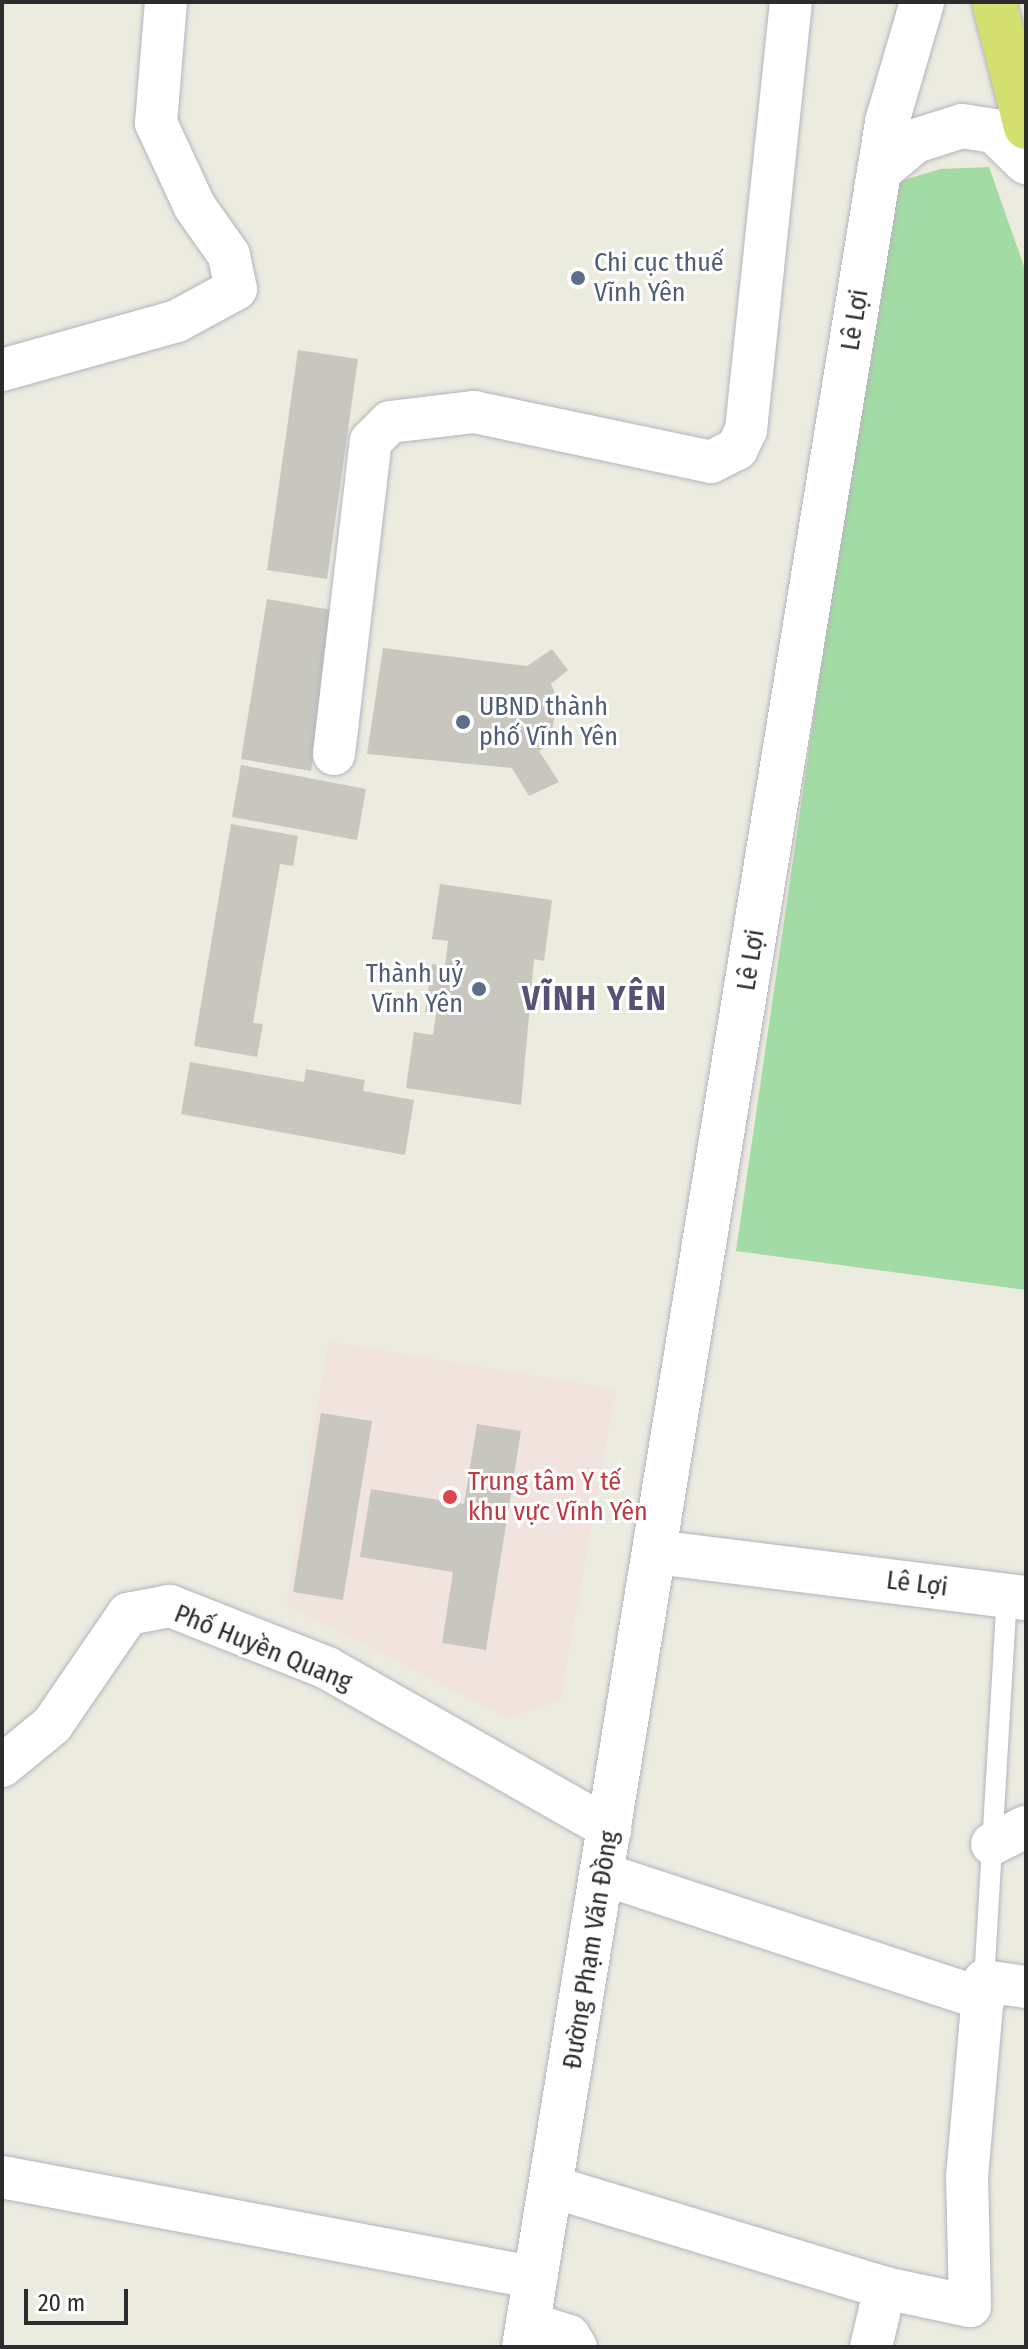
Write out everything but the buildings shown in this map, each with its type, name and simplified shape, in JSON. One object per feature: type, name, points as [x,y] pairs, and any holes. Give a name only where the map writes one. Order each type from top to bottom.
[{"type":"main road","points":[[994,2],[1026,127]]},
{"type":"street","points":[[2,370],[177,321],[236,289],[229,255],[195,207],[156,123],[166,2]]},
{"type":"street","points":[[334,754],[371,441],[390,422],[474,412],[711,462],[737,449],[746,430],[791,2]]},
{"type":"street","name":"Lê Lợi","points":[[922,2],[901,56],[879,171],[655,1552],[1017,1597]]},
{"type":"street","points":[[879,171],[915,141],[962,126],[994,131],[1026,162]]},
{"type":"street","name":"Đường Phạm Văn Đồng","points":[[526,2335],[553,2187],[655,1552]]},
{"type":"street","name":"Phố Huyền Quang","points":[[2,1766],[52,1725],[128,1614],[170,1606],[327,1668],[610,1829]]},
{"type":"street","points":[[603,1874],[984,1990],[1026,1987]]},
{"type":"street","points":[[553,2187],[885,2288],[970,2306],[967,2177],[984,1990]]},
{"type":"street","points":[[2,2177],[537,2278]]},
{"type":"street","points":[[871,2347],[885,2288]]},
{"type":"street","points":[[526,2335],[569,2336],[576,2347]]},
{"type":"lane","points":[[984,1990],[1009,1835],[1017,1597]]},
{"type":"shaded area","name":"Trung tâm Y tế khu vực Vĩnh Yên","points":[[328,1341],[616,1389],[560,1701],[508,1718],[286,1605]]},
{"type":"green space","points":[[989,167],[1026,272],[1026,1290],[736,1251],[883,242],[898,182],[940,169]]},
{"type":"place","name":"Chi cục thuế Vĩnh Yên","points":[[578,278]]},
{"type":"place","name":"UBND thành phố Vĩnh Yên","points":[[463,722]]},
{"type":"place","name":"Thành uỷ Vĩnh Yên","points":[[479,989]]},
{"type":"place","name":"Trung tâm Y tế khu vực Vĩnh Yên","points":[[450,1497]]},
{"type":"district","name":"VĨNH YÊN","points":[[595,999]]}]
